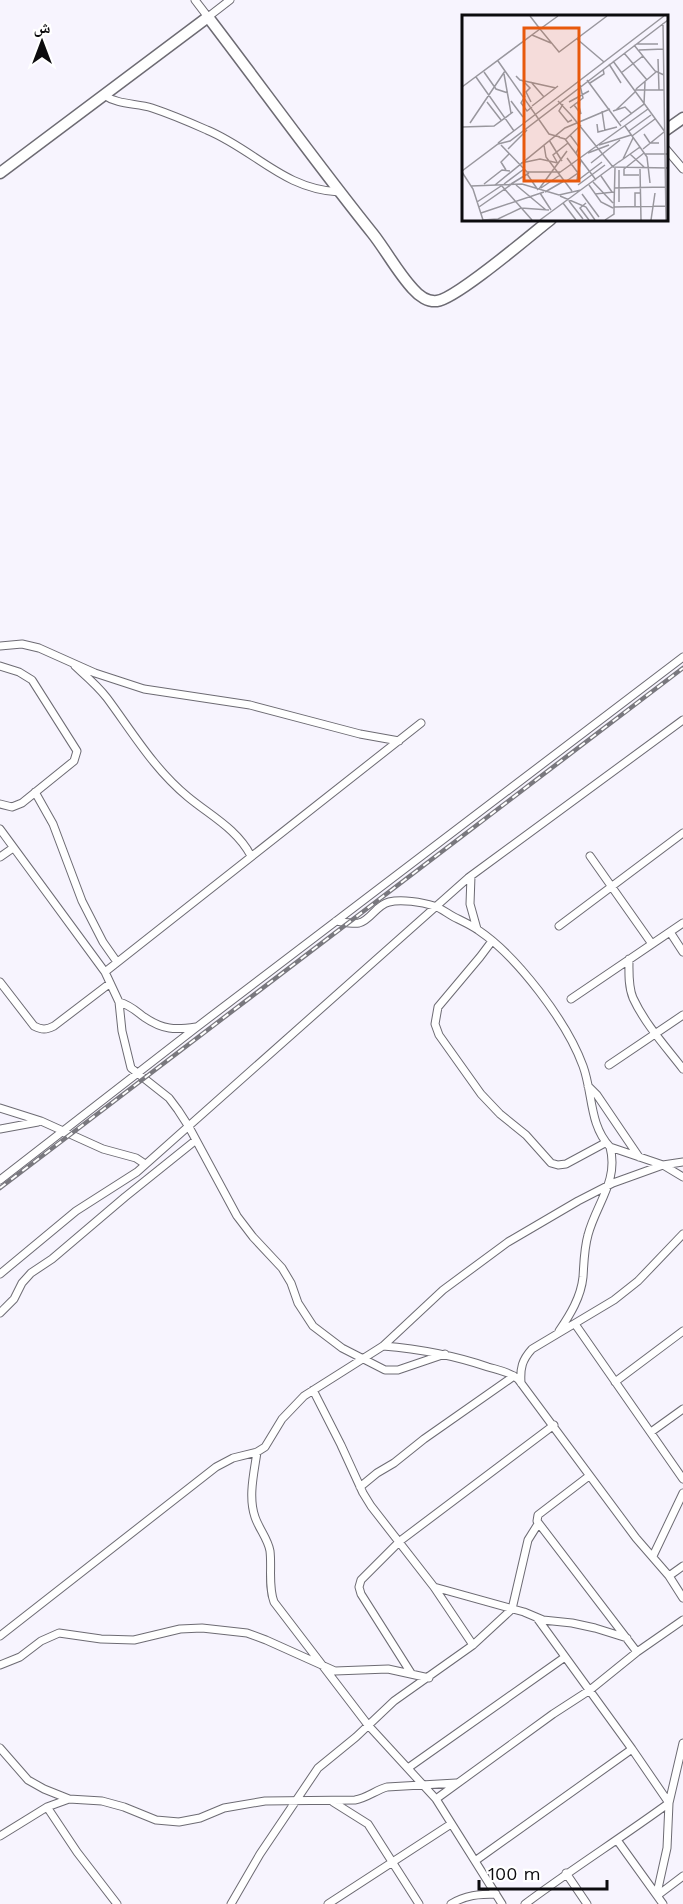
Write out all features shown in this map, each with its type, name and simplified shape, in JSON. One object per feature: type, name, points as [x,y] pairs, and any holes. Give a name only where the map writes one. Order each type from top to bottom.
[{"type":"main road","points":[[0,173],[208,17],[411,288],[426,299],[442,300],[464,287],[550,220]]},
{"type":"main road","points":[[668,129],[683,118]]},
{"type":"street","points":[[195,0],[208,17],[230,0]]},
{"type":"street","points":[[104,95],[112,100],[150,107],[207,130],[295,182],[318,191],[339,192]]},
{"type":"street","points":[[668,151],[683,169]]},
{"type":"street","points":[[0,646],[22,644],[39,648],[117,682],[144,689],[250,705],[360,734],[399,741]]},
{"type":"street","points":[[0,1180],[683,657]]},
{"type":"street","points":[[70,662],[106,698],[164,775],[188,797],[236,834],[251,856]]},
{"type":"street","points":[[0,666],[19,672],[32,680],[76,751],[74,761],[22,803],[12,807],[0,804]]},
{"type":"street","points":[[0,1274],[76,1211],[130,1178],[471,876],[683,720]]},
{"type":"street","points":[[105,972],[421,723]]},
{"type":"street","points":[[35,792],[53,824],[82,901],[103,942],[117,962]]},
{"type":"street","points":[[0,830],[105,972],[119,1002],[129,1064],[137,1074],[169,1098],[189,1127],[237,1216],[289,1279],[308,1321],[329,1339],[379,1368],[390,1371],[445,1354]]},
{"type":"street","points":[[559,926],[683,833]]},
{"type":"street","points":[[0,857],[13,848]]},
{"type":"street","points":[[590,856],[651,944]]},
{"type":"street","points":[[471,876],[471,904],[477,929]]},
{"type":"street","points":[[336,921],[355,923],[363,921],[388,902],[435,906],[477,929],[492,941],[544,998],[570,1038],[583,1067],[598,1129],[608,1145],[613,1164],[608,1185],[594,1215],[587,1238],[583,1276],[577,1301],[559,1332]]},
{"type":"street","points":[[571,999],[683,923]]},
{"type":"street","points":[[670,932],[683,952]]},
{"type":"street","points":[[492,941],[438,1007],[435,1024],[439,1035],[482,1094],[500,1114],[526,1135],[551,1163],[566,1164],[608,1145],[640,1159],[663,1165],[683,1178]]},
{"type":"street","points":[[629,959],[629,977],[633,997],[656,1034],[683,1069]]},
{"type":"street","points":[[0,982],[34,1026],[41,1029],[54,1026],[109,984]]},
{"type":"street","points":[[119,1002],[132,1006],[145,1018],[167,1029],[197,1027]]},
{"type":"street","points":[[609,1065],[683,1015]]},
{"type":"street","points":[[588,1086],[597,1095],[640,1159]]},
{"type":"street","points":[[0,1102],[4,1109],[41,1121],[103,1149],[136,1158],[145,1164]]},
{"type":"street","points":[[0,1128],[41,1121]]},
{"type":"street","points":[[0,1313],[14,1299],[22,1282],[31,1273],[52,1259],[196,1140]]},
{"type":"street","points":[[0,1636],[208,1472],[233,1458],[257,1452],[265,1447],[287,1413],[313,1390],[383,1346],[443,1290],[487,1257],[608,1185],[663,1165],[683,1162]]},
{"type":"street","points":[[521,1383],[520,1369],[527,1354],[540,1342],[614,1300],[638,1281],[683,1234]]},
{"type":"street","points":[[575,1324],[683,1479]]},
{"type":"street","points":[[615,1382],[683,1331]]},
{"type":"street","points":[[383,1346],[445,1354],[514,1376],[554,1425],[636,1538],[669,1576],[683,1598]]},
{"type":"street","points":[[360,1487],[514,1376]]},
{"type":"street","points":[[313,1390],[371,1506],[434,1587],[473,1645]]},
{"type":"street","points":[[651,1432],[683,1409]]},
{"type":"street","points":[[411,1673],[359,1587],[361,1580],[400,1541],[554,1425]]},
{"type":"street","points":[[257,1452],[252,1495],[254,1515],[269,1547],[271,1596],[274,1602],[368,1725],[427,1786],[502,1904]]},
{"type":"street","points":[[589,1476],[536,1518],[538,1524],[637,1652]]},
{"type":"street","points":[[653,1556],[683,1493]]},
{"type":"street","points":[[231,1904],[260,1854],[318,1768],[394,1701],[473,1645],[512,1609],[528,1540],[538,1524]]},
{"type":"street","points":[[669,1576],[683,1566]]},
{"type":"street","points":[[434,1587],[524,1612],[537,1618],[595,1628],[627,1638]]},
{"type":"street","points":[[537,1618],[669,1803]]},
{"type":"street","points":[[436,1799],[590,1690],[637,1652],[683,1620]]},
{"type":"street","points":[[0,1665],[20,1657],[41,1641],[59,1633],[101,1639],[134,1640],[180,1629],[202,1628],[247,1633],[325,1668],[345,1672],[374,1669],[411,1673],[429,1678]]},
{"type":"street","points":[[408,1768],[565,1657]]},
{"type":"street","points":[[658,1894],[668,1848],[669,1803],[683,1743]]},
{"type":"street","points":[[475,1861],[632,1749]]},
{"type":"street","points":[[2,1753],[28,1780],[69,1799],[102,1801],[156,1820],[178,1822],[200,1818],[224,1808],[265,1801],[355,1800],[365,1798],[387,1787],[456,1783]]},
{"type":"street","points":[[0,1836],[47,1807],[69,1799]]},
{"type":"street","points":[[330,1800],[368,1824],[419,1904]]},
{"type":"street","points":[[525,1904],[566,1873],[669,1803]]},
{"type":"street","points":[[47,1807],[77,1852],[117,1904]]},
{"type":"street","points":[[328,1904],[451,1824]]},
{"type":"street","points":[[617,1840],[663,1904]]},
{"type":"street","points":[[566,1873],[587,1904]]},
{"type":"street","points":[[658,1894],[683,1876]]},
{"type":"street","points":[[451,1904],[467,1896],[496,1894]]},
{"type":"railway","points":[[0,1188],[683,668]]}]
